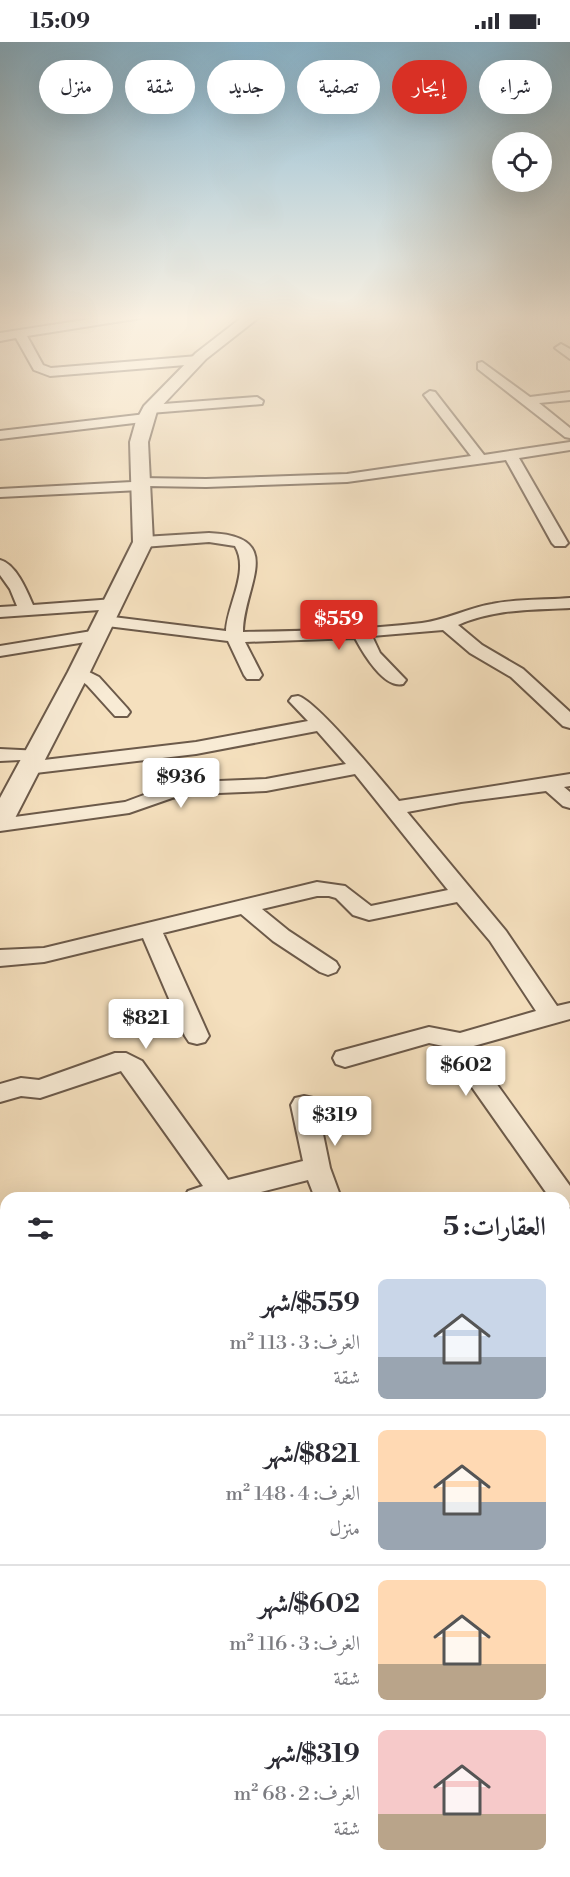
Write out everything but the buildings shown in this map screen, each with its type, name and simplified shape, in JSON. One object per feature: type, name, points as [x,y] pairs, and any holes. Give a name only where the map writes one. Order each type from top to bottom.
[{"type":"street","points":[[0,823],[79,672],[143,542],[139,442],[148,413],[160,401]]},
{"type":"street","points":[[0,435],[148,413],[257,401]]},
{"type":"street","points":[[434,401],[480,459]]},
{"type":"street","points":[[526,401],[570,434]]},
{"type":"street","points":[[0,494],[139,484],[347,478],[570,446]]},
{"type":"street","points":[[510,454],[560,543]]},
{"type":"street","points":[[546,521],[570,521]]},
{"type":"street","points":[[143,542],[210,538],[229,539],[240,543],[244,548],[247,566],[235,622],[235,637],[253,675]]},
{"type":"street","points":[[0,565],[18,588],[26,609]]},
{"type":"street","points":[[0,612],[26,609],[235,637],[361,632],[447,624],[466,615],[494,608],[569,603]]},
{"type":"street","points":[[0,651],[105,620]]},
{"type":"street","points":[[447,624],[476,650],[517,674],[539,691],[570,722]]},
{"type":"street","points":[[361,632],[374,655],[398,680]]},
{"type":"street","points":[[79,672],[88,676],[121,712]]},
{"type":"street","points":[[298,701],[322,724],[394,808],[560,1013],[455,1043]]},
{"type":"street","points":[[0,755],[31,761],[196,748],[322,724]]},
{"type":"street","points":[[0,823],[129,807],[167,793],[194,788],[249,787],[359,767]]},
{"type":"street","points":[[394,808],[570,780]]},
{"type":"street","points":[[550,785],[570,802]]},
{"type":"street","points":[[0,958],[44,955],[247,908],[317,889],[330,888],[344,892],[359,908],[369,913],[462,894]]},
{"type":"street","points":[[247,908],[281,936],[328,967]]},
{"type":"street","points":[[151,930],[198,1036]]},
{"type":"street","points":[[345,1058],[429,1035],[446,1037],[455,1043],[559,1192]]},
{"type":"street","points":[[0,1093],[21,1087],[40,1089],[115,1062],[126,1062],[133,1067],[207,1192]]},
{"type":"street","points":[[304,1105],[317,1168],[326,1192]]},
{"type":"street","points":[[221,1192],[317,1168]]}]
